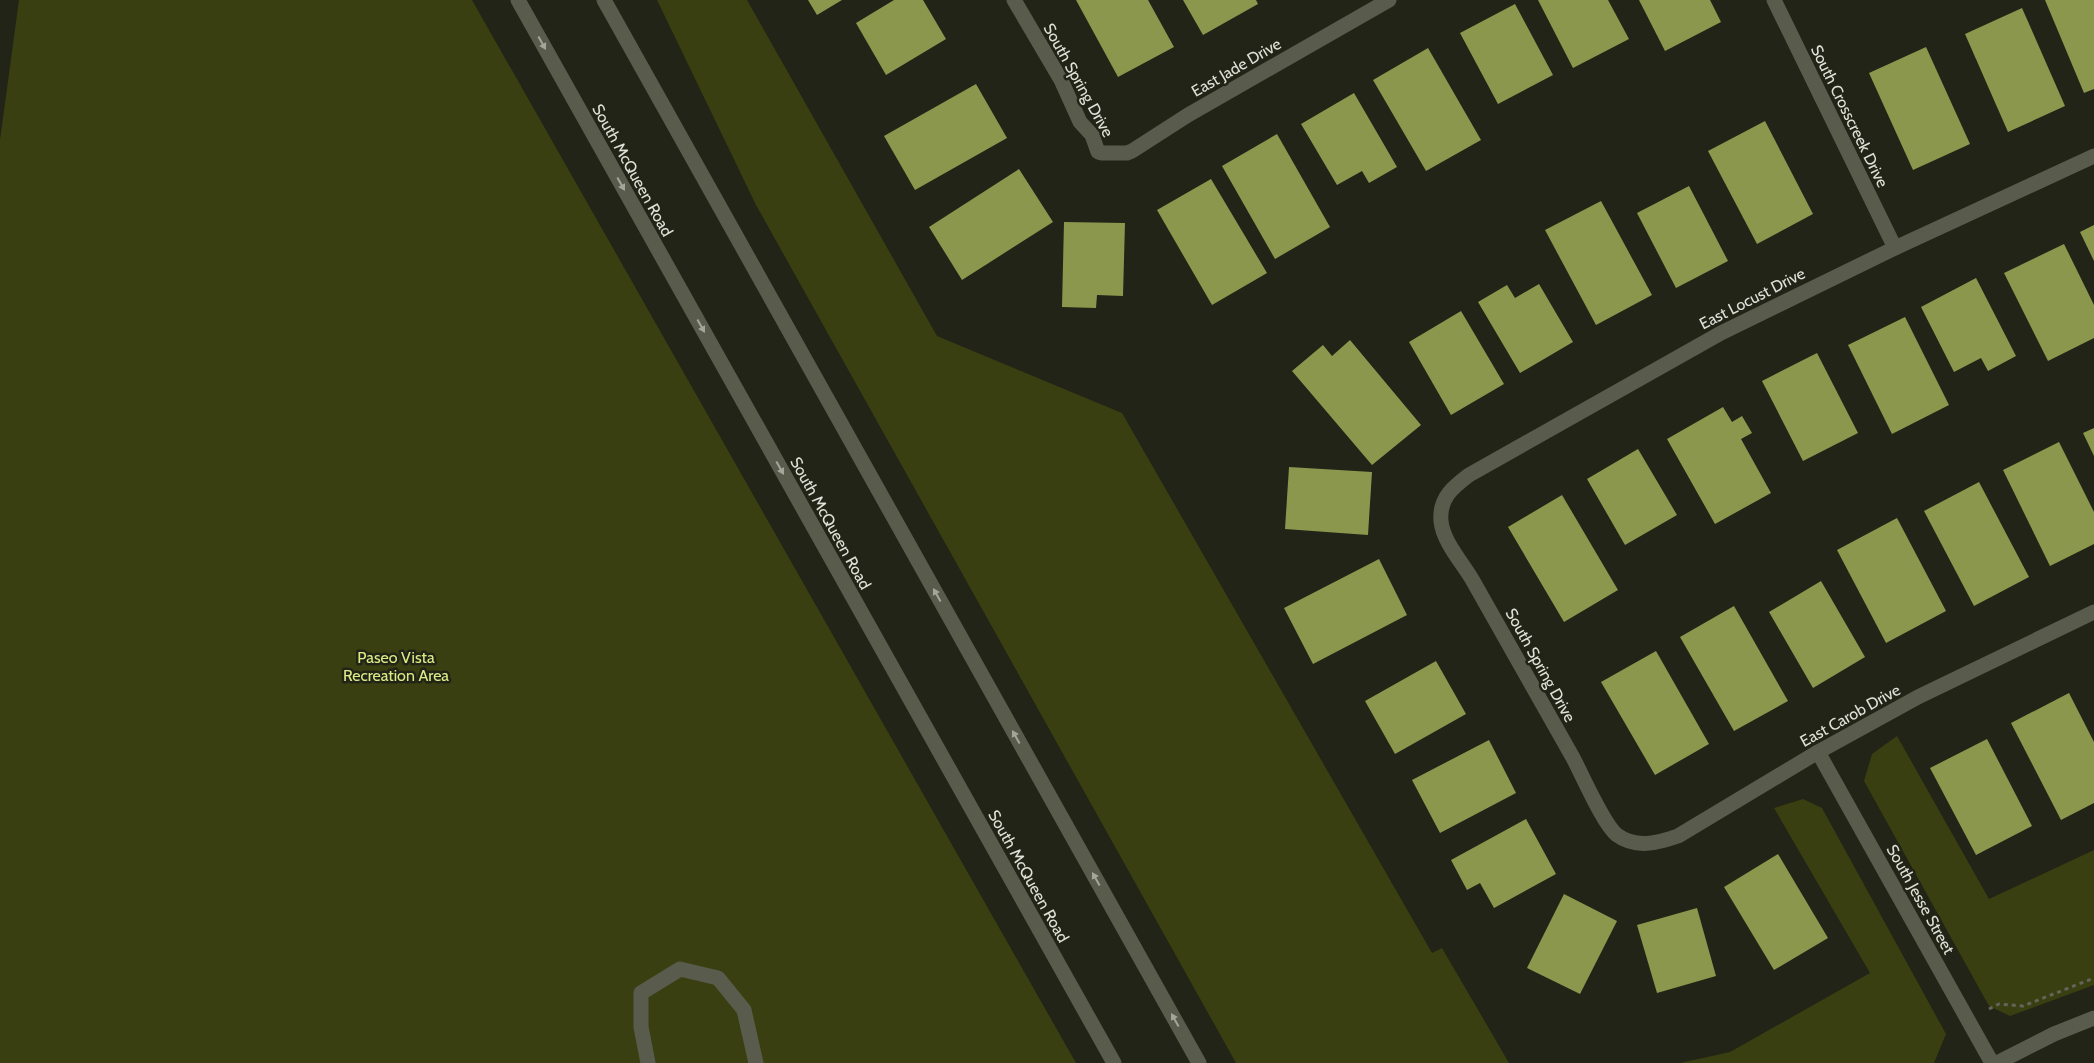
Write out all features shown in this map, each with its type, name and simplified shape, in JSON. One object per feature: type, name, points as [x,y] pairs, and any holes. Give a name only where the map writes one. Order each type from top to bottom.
[{"type":"street","name":"South McQueen Road","points":[[518,0],[1114,1063]]},
{"type":"street","points":[[604,0],[1199,1063]]},
{"type":"street","name":"South Spring Drive","points":[[1014,0],[1058,75],[1080,122],[1092,135],[1098,152]]},
{"type":"street","name":"East Jade Drive","points":[[1098,152],[1127,153],[1132,151],[1188,114],[1389,0]]},
{"type":"street","name":"South Crosscreek Drive","points":[[1774,0],[1895,248]]},
{"type":"street","name":"East Locust Drive","points":[[1443,500],[1455,486],[1469,475],[1721,333],[1895,248],[2094,156]]},
{"type":"street","name":"South Spring Drive","points":[[1443,500],[1441,521],[1446,536],[1581,772],[1608,826],[1626,840]]},
{"type":"street","name":"East Carob Drive","points":[[1626,840],[1654,844],[1678,836],[1818,752],[1918,697],[2094,612]]},
{"type":"street","name":"South Jesse Street","points":[[1818,752],[1992,1063]]},
{"type":"street","points":[[648,1063],[641,1027],[642,993],[680,969],[718,978],[744,1010],[756,1063]]},
{"type":"street","points":[[1997,1063],[2054,1034],[2094,1018]]},
{"type":"path","points":[[1968,1020],[1999,1004],[2024,1006],[2094,978]]},
{"type":"green space","name":"Paseo Vista Recreation Area","points":[[19,0],[472,0],[1076,1063],[0,1063],[0,140]]},
{"type":"green space","points":[[657,0],[747,0],[937,336],[1122,413],[1432,953],[1442,948],[1509,1063],[1236,1063],[756,205]]},
{"type":"green space","points":[[1897,736],[1989,899],[2094,850],[2094,985],[2010,1016],[1989,1006],[1864,781],[1872,754]]},
{"type":"green space","points":[[1803,799],[1822,808],[1946,1034],[1934,1063],[1680,1063],[1730,1052],[1870,973],[1774,808]]},
{"type":"building","points":[[808,0],[842,0],[817,15]]},
{"type":"building","points":[[894,0],[923,0],[946,39],[886,75],[856,23]]},
{"type":"building","points":[[1076,0],[1148,0],[1174,47],[1118,77]]},
{"type":"building","points":[[1183,0],[1256,0],[1258,4],[1203,35]]},
{"type":"building","points":[[1538,0],[1608,0],[1629,39],[1573,68]]},
{"type":"building","points":[[1639,0],[1710,0],[1721,22],[1665,51]]},
{"type":"building","points":[[2045,0],[2094,0],[2094,89],[2084,93]]},
{"type":"building","points":[[1515,4],[1553,75],[1498,104],[1460,33]]},
{"type":"building","points":[[2022,8],[2065,106],[2008,132],[1965,34]]},
{"type":"building","points":[[1926,47],[1970,144],[1913,170],[1869,73]]},
{"type":"building","points":[[1428,48],[1481,140],[1426,171],[1373,80]]},
{"type":"building","points":[[976,84],[1007,138],[915,190],[884,136]]},
{"type":"building","points":[[1354,93],[1397,167],[1369,183],[1362,171],[1337,185],[1301,124]]},
{"type":"building","points":[[1765,121],[1813,214],[1757,244],[1708,151]]},
{"type":"building","points":[[1277,134],[1330,227],[1275,259],[1222,166]]},
{"type":"building","points":[[1019,169],[1053,222],[962,280],[929,227]]},
{"type":"building","points":[[1211,179],[1267,273],[1212,305],[1157,210]]},
{"type":"building","points":[[1689,186],[1728,261],[1676,288],[1637,213]]},
{"type":"building","points":[[1601,201],[1652,295],[1596,325],[1545,230]]},
{"type":"building","points":[[1064,222],[1125,223],[1123,296],[1097,295],[1096,308],[1062,307]]},
{"type":"building","points":[[2094,225],[2094,261],[2080,232]]},
{"type":"building","points":[[2064,244],[2094,305],[2094,338],[2048,361],[2004,273]]},
{"type":"building","points":[[1976,278],[2016,356],[1988,371],[1981,358],[1954,372],[1921,307]]},
{"type":"building","points":[[1539,284],[1573,342],[1520,373],[1478,302],[1507,285],[1515,298]]},
{"type":"building","points":[[1461,311],[1504,384],[1451,415],[1409,342]]},
{"type":"building","points":[[1905,317],[1949,405],[1892,434],[1848,345]]},
{"type":"building","points":[[1350,340],[1421,425],[1372,465],[1292,371],[1323,345],[1332,356]]},
{"type":"building","points":[[1817,353],[1858,433],[1803,461],[1762,381]]},
{"type":"building","points":[[1723,407],[1732,422],[1742,416],[1752,433],[1741,439],[1771,493],[1715,524],[1667,439]]},
{"type":"building","points":[[2094,428],[2094,456],[2083,433]]},
{"type":"building","points":[[2059,442],[2094,512],[2094,544],[2050,566],[2003,470]]},
{"type":"building","points":[[1638,449],[1677,515],[1625,545],[1587,479]]},
{"type":"building","points":[[1289,467],[1372,472],[1368,535],[1285,529]]},
{"type":"building","points":[[1979,482],[2029,577],[1974,606],[1924,511]]},
{"type":"building","points":[[1562,495],[1618,590],[1564,622],[1508,527]]},
{"type":"building","points":[[1897,518],[1946,611],[1886,643],[1837,550]]},
{"type":"building","points":[[1379,559],[1407,615],[1313,664],[1284,608]]},
{"type":"building","points":[[1821,581],[1865,657],[1813,688],[1769,612]]},
{"type":"building","points":[[1734,606],[1788,701],[1734,731],[1680,637]]},
{"type":"building","points":[[1656,651],[1709,744],[1655,775],[1601,682]]},
{"type":"building","points":[[1436,661],[1466,714],[1395,754],[1365,701]]},
{"type":"building","points":[[2069,693],[2094,742],[2094,803],[2061,820],[2011,723]]},
{"type":"building","points":[[1987,739],[2032,826],[1976,855],[1930,768]]},
{"type":"building","points":[[1489,740],[1516,793],[1440,833],[1412,780]]},
{"type":"building","points":[[1526,819],[1556,874],[1494,908],[1480,883],[1467,890],[1451,860]]},
{"type":"building","points":[[1778,854],[1828,938],[1774,970],[1724,887]]},
{"type":"building","points":[[1564,894],[1617,921],[1580,994],[1527,968]]},
{"type":"building","points":[[1697,908],[1716,976],[1657,993],[1637,925]]}]
